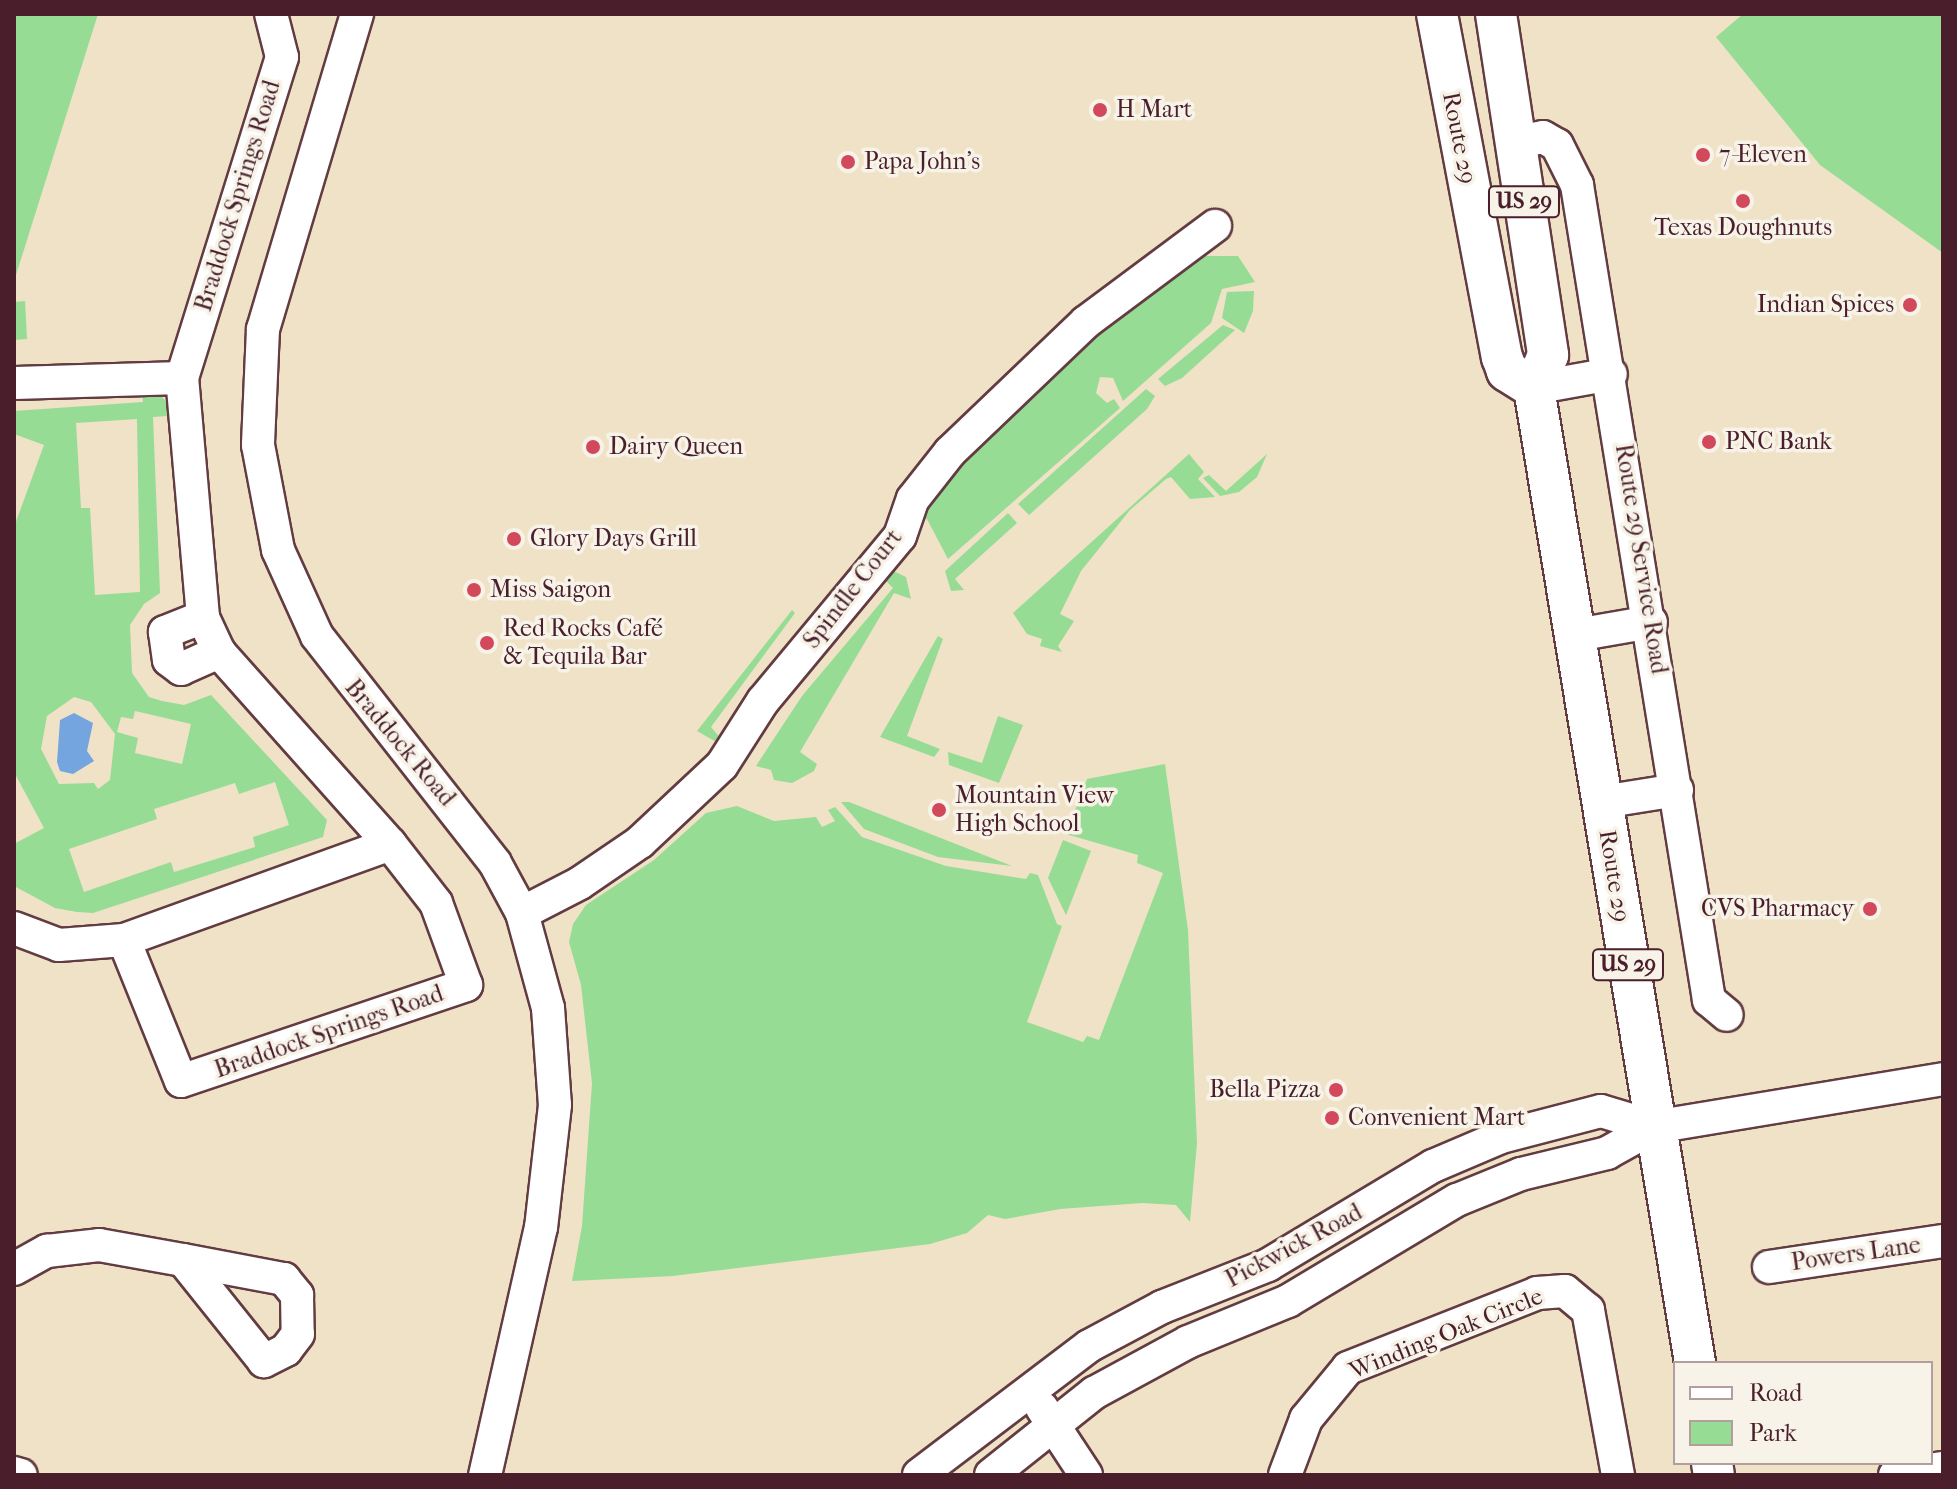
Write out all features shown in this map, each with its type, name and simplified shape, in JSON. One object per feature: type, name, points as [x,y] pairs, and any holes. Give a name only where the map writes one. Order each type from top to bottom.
[{"type":"main road","name":"Route 29","points":[[1437,14],[1502,357],[1507,371],[1534,388]]},
{"type":"main road","name":"Route 29","points":[[1496,14],[1548,355],[1534,388],[1695,1361]]},
{"type":"street","name":"Braddock Springs Road","points":[[124,940],[181,1081],[466,985],[436,903],[390,844],[219,652],[203,617],[182,378],[282,57],[271,14]]},
{"type":"street","name":"Braddock Road","points":[[357,14],[263,329],[257,387],[265,499],[287,577],[317,636],[364,702],[463,819],[522,913],[548,1008],[555,1105],[541,1227],[485,1475]]},
{"type":"street","name":"Route 29 Service Road","points":[[1515,142],[1543,137],[1557,145],[1569,161],[1611,374],[1709,1000],[1727,1015]]},
{"type":"street","name":"Spindle Court","points":[[522,913],[580,883],[640,842],[722,765],[763,701],[900,536],[913,499],[950,452],[1086,322],[1215,226]]},
{"type":"street","points":[[1534,388],[1611,374]]},
{"type":"street","points":[[14,383],[182,378]]},
{"type":"street","points":[[203,617],[165,632],[163,646],[169,660],[181,669],[219,652]]},
{"type":"street","points":[[1576,635],[1651,622]]},
{"type":"street","points":[[1602,802],[1677,790]]},
{"type":"street","points":[[14,928],[59,945],[124,940],[390,844]]},
{"type":"street","name":"Pickwick Road","points":[[991,1475],[1052,1425],[1151,1360],[1288,1301],[1435,1211],[1521,1174],[1607,1153],[1654,1127],[1943,1079]]},
{"type":"street","name":"Pickwick Road","points":[[919,1475],[1030,1388],[1125,1326],[1268,1265],[1433,1166],[1501,1137],[1601,1111],[1654,1127]]},
{"type":"street","name":"Powers Lane","points":[[1769,1267],[1943,1241]]},
{"type":"street","points":[[14,1269],[47,1251],[99,1245],[183,1260]]},
{"type":"street","name":"Winding Oak Circle","points":[[1285,1475],[1306,1419],[1348,1368],[1537,1293],[1565,1291],[1588,1310],[1618,1475]]},
{"type":"street","points":[[1030,1388],[1086,1475]]},
{"type":"street","points":[[1895,1475],[1943,1468]]},
{"type":"street","points":[[14,1473],[21,1475]]},
{"type":"green space","points":[[14,14],[98,14],[16,275],[14,274]]},
{"type":"green space","points":[[1743,14],[1943,14],[1943,253],[1820,165],[1716,37]]},
{"type":"green space","points":[[1190,256],[1238,256],[1255,282],[1222,289],[1211,323],[1123,401],[1113,378],[1100,377],[1096,393],[1107,403],[1114,399],[1120,408],[948,559],[927,519],[913,522],[940,485],[1011,405]]},
{"type":"green space","points":[[1254,291],[1253,311],[1244,333],[1222,318],[1227,292]]},
{"type":"green space","points":[[25,301],[27,339],[14,340],[14,302]]},
{"type":"green space","points":[[1223,325],[1235,330],[1182,378],[1165,386],[1158,379]]},
{"type":"green space","points":[[154,389],[168,403],[167,416],[153,417],[160,593],[144,604],[130,625],[132,673],[149,697],[162,701],[184,705],[211,695],[327,820],[323,837],[93,913],[77,912],[55,908],[14,886],[14,844],[44,828],[14,772],[14,527],[44,445],[14,434],[14,411],[143,402],[142,391]],"holes":[[[137,419],[140,592],[95,595],[90,508],[81,508],[76,423]],[[74,697],[91,702],[115,734],[110,780],[98,789],[94,783],[59,784],[41,749],[47,716]],[[135,711],[191,724],[182,764],[135,753],[138,738],[117,732],[121,717],[133,719]],[[275,782],[289,825],[253,837],[255,847],[174,872],[171,862],[84,892],[69,849],[157,819],[154,809],[235,783],[239,794]]]},
{"type":"green space","points":[[1146,389],[1155,396],[1147,409],[1029,515],[1018,504]]},
{"type":"green space","points":[[1189,454],[1204,472],[1198,479],[1215,497],[1190,499],[1171,477],[1166,479],[1130,510],[1081,571],[1060,614],[1074,621],[1058,646],[1062,652],[1040,646],[1042,639],[1027,634],[1013,613]]},
{"type":"green space","points":[[1267,454],[1257,477],[1239,492],[1220,496],[1203,478],[1209,475],[1226,491]]},
{"type":"green space","points":[[1008,513],[1017,523],[955,579],[964,590],[951,591],[945,571]]},
{"type":"green space","points":[[891,570],[906,577],[911,599],[894,593],[800,752],[817,764],[814,771],[792,783],[774,780],[771,770],[756,766],[802,696],[893,588],[883,578]]},
{"type":"green space","points":[[792,610],[795,613],[711,727],[722,740],[718,743],[697,731]]},
{"type":"green space","points":[[938,636],[943,639],[907,736],[940,749],[934,757],[880,737]]},
{"type":"green space","points":[[998,716],[1023,725],[999,783],[949,765],[948,752],[982,763]]},
{"type":"green space","points":[[1165,764],[1188,930],[1197,1143],[1190,1222],[1176,1205],[1142,1203],[1060,1209],[1005,1219],[988,1215],[967,1233],[930,1244],[673,1276],[572,1281],[582,1226],[592,1083],[581,985],[569,942],[573,924],[586,905],[654,860],[706,813],[737,806],[774,821],[816,817],[822,827],[835,821],[828,810],[835,807],[862,837],[946,866],[1026,879],[1030,873],[1038,875],[1057,924],[1062,926],[1027,1022],[1083,1042],[1087,1036],[1099,1040],[1163,873],[1137,863],[1138,855],[1066,834],[1087,779]]},
{"type":"green space","points":[[841,802],[849,802],[1012,866],[938,857],[864,829]]},
{"type":"green space","points":[[1063,840],[1091,851],[1066,915],[1048,878]]},
{"type":"water","points":[[74,713],[93,723],[87,751],[94,761],[73,774],[60,771],[57,762],[60,720]]},
{"type":"place","name":"H Mart","points":[[1100,110]]},
{"type":"place","name":"7-Eleven","points":[[1703,155]]},
{"type":"place","name":"Papa John's","points":[[848,162]]},
{"type":"place","name":"Texas Doughnuts","points":[[1743,201]]},
{"type":"place","name":"Indian Spices","points":[[1910,305]]},
{"type":"place","name":"PNC Bank","points":[[1709,442]]},
{"type":"place","name":"Dairy Queen","points":[[593,447]]},
{"type":"place","name":"Glory Days Grill","points":[[514,539]]},
{"type":"place","name":"Miss Saigon","points":[[474,590]]},
{"type":"place","name":"Red Rocks Café & Tequila Bar","points":[[487,643]]},
{"type":"place","name":"Mountain View High School","points":[[939,810]]},
{"type":"place","name":"CVS Pharmacy","points":[[1870,909]]},
{"type":"place","name":"Bella Pizza","points":[[1336,1090]]},
{"type":"place","name":"Convenient Mart","points":[[1332,1118]]}]
